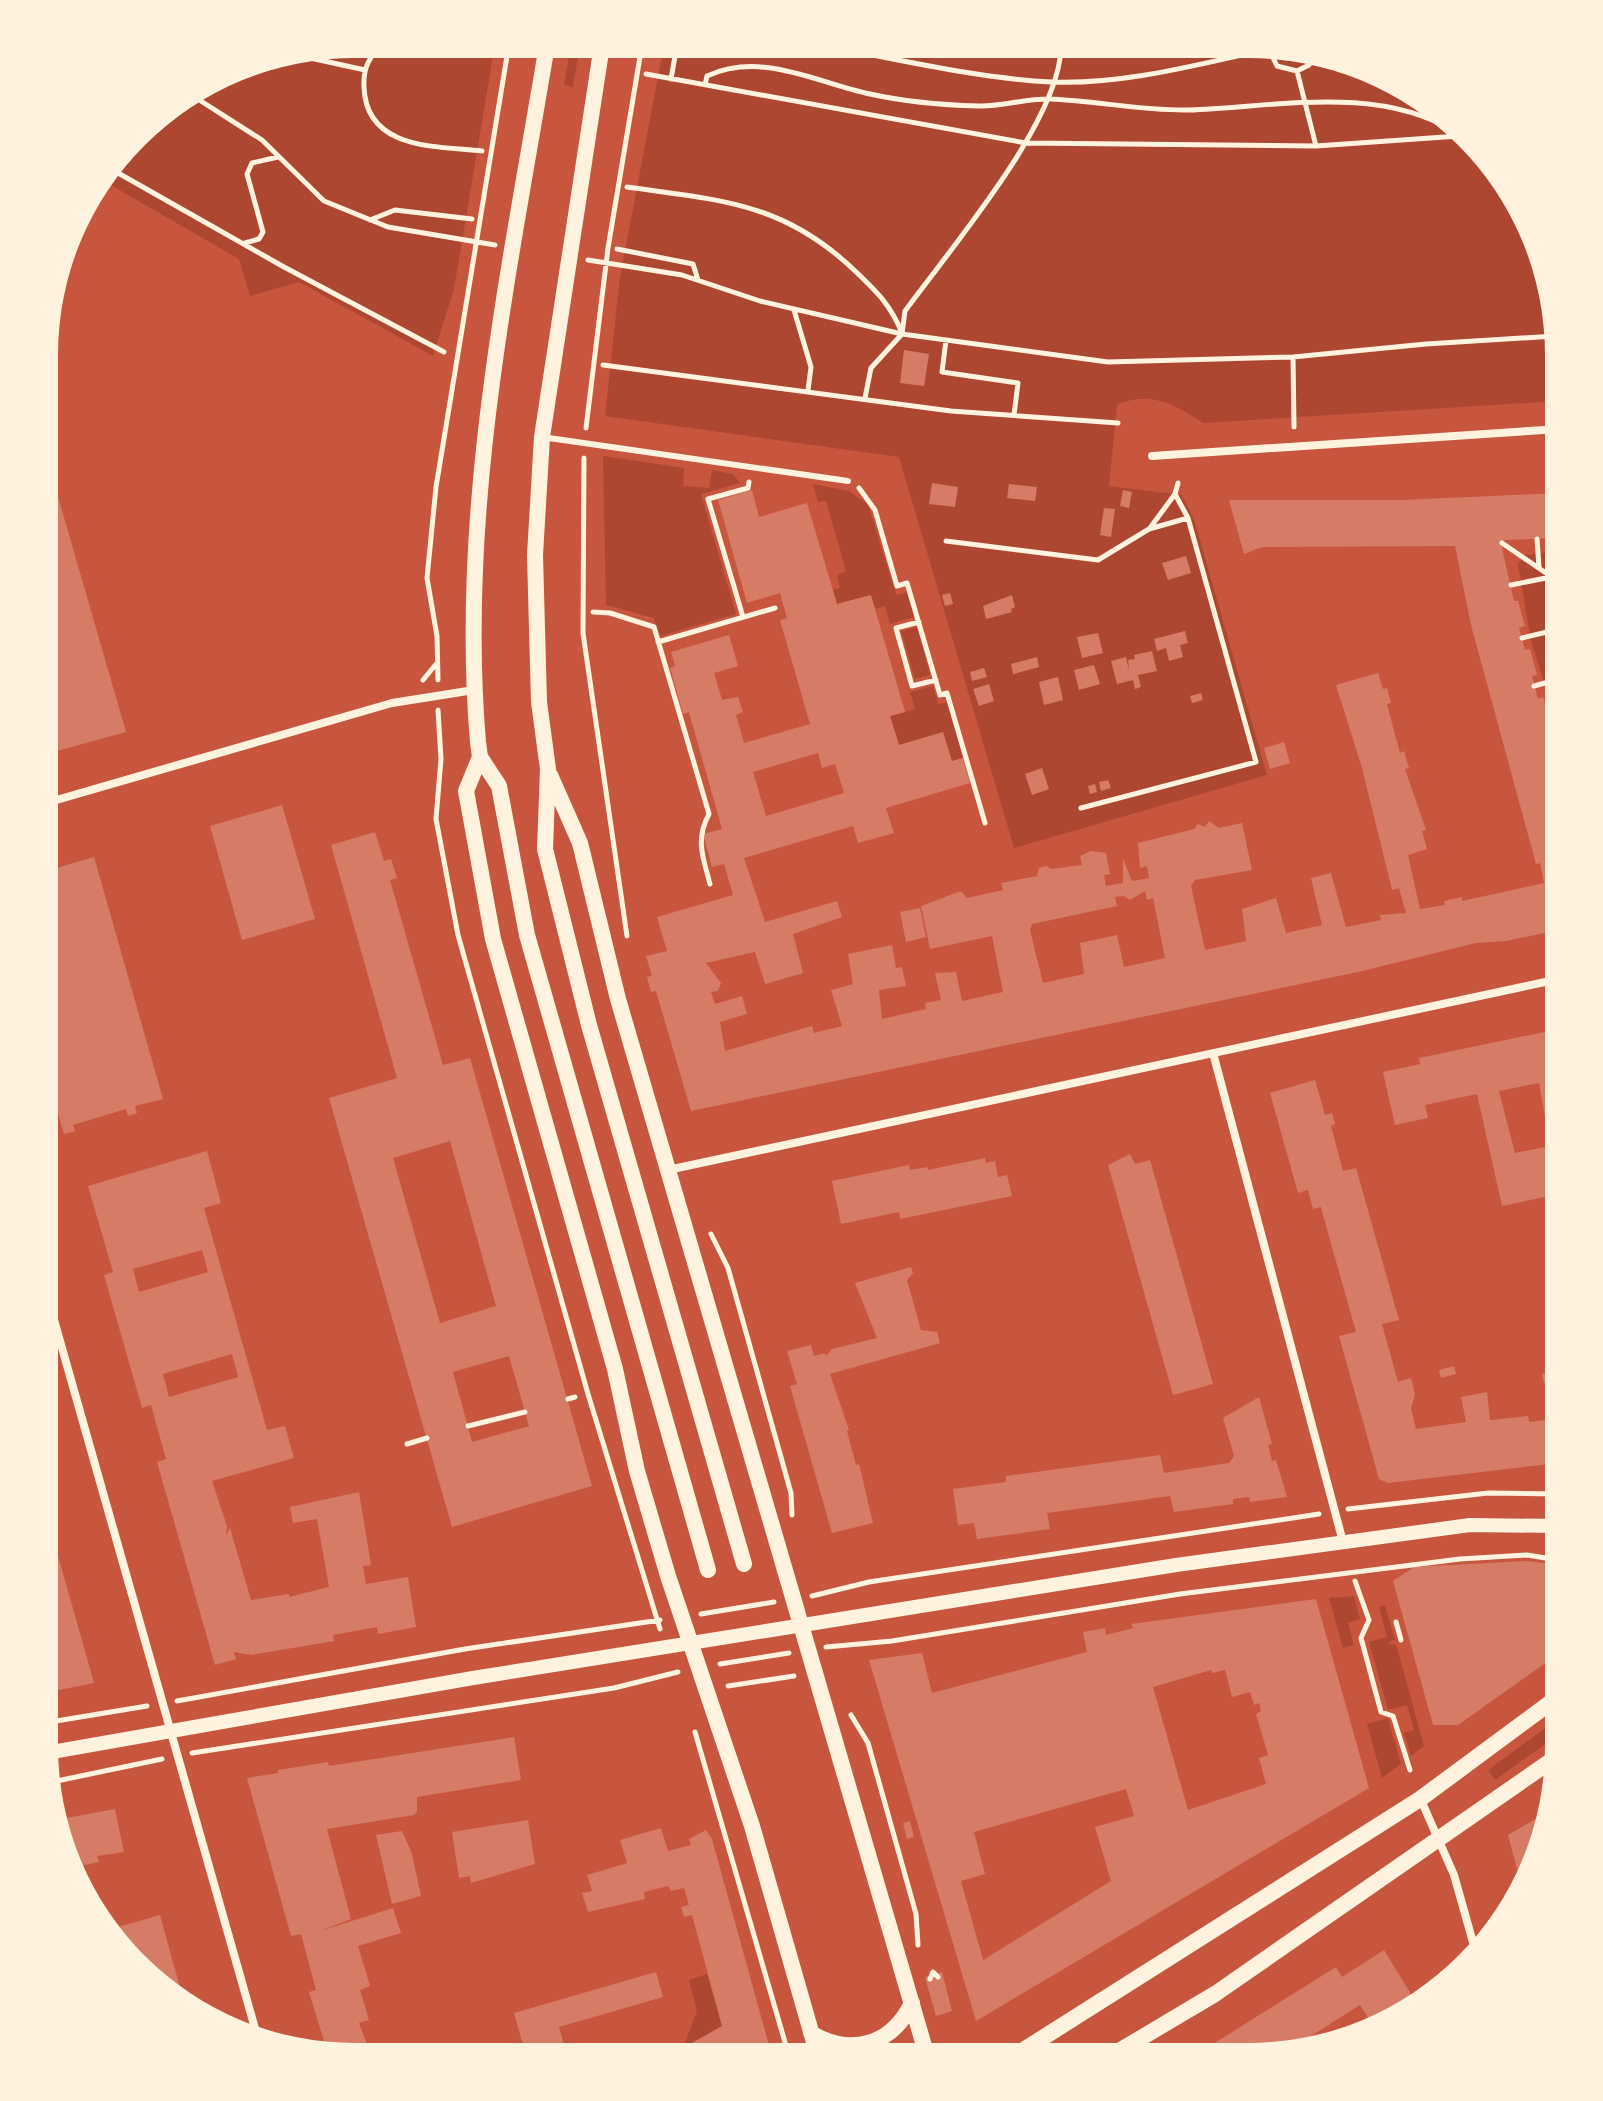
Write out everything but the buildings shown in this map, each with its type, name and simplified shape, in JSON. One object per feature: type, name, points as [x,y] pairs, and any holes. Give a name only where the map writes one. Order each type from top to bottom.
[{"type":"main road","points":[[545,58],[488,415],[471,610],[480,757],[466,791],[493,939],[615,1369],[637,1471],[752,1826],[814,2043]]},
{"type":"main road","points":[[600,58],[542,437],[536,596],[539,702],[548,769],[545,849],[560,920],[744,1564]]},
{"type":"main road","points":[[480,757],[499,786],[527,935],[708,1570]]},
{"type":"main road","points":[[548,769],[580,843],[607,959],[798,1624],[923,2043]]},
{"type":"main road","points":[[1035,2043],[1420,1799],[1545,1707]]},
{"type":"main road","points":[[1133,2043],[1215,1994],[1544,1766]]},
{"type":"main road","points":[[870,2043],[895,2029],[912,2003]]},
{"type":"main road","points":[[811,2033],[833,2043]]},
{"type":"street","points":[[1152,456],[1545,430]]},
{"type":"street","points":[[58,800],[392,703],[474,690]]},
{"type":"street","points":[[668,1170],[1545,982]]},
{"type":"street","points":[[1213,1053],[1343,1542]]},
{"type":"street","points":[[58,1334],[254,2025]]},
{"type":"street","points":[[58,1751],[798,1624],[1160,1567],[1470,1525],[1545,1526]]},
{"type":"street","points":[[1420,1799],[1440,1840],[1472,1941]]},
{"type":"lane","points":[[542,437],[848,481]]},
{"type":"path","points":[[370,58],[365,70],[365,102],[370,117],[382,131],[405,142],[482,151]]},
{"type":"path","points":[[437,662],[437,636],[427,578],[436,487],[507,58]]},
{"type":"path","points":[[628,950],[624,903],[607,811],[583,633],[585,443],[602,291],[640,58]]},
{"type":"path","points":[[671,79],[675,58]]},
{"type":"path","points":[[890,58],[958,71],[1053,82],[1156,73],[1227,58]]},
{"type":"path","points":[[865,398],[871,368],[902,334],[905,311],[1026,143],[1061,66],[1061,58]]},
{"type":"path","points":[[1274,60],[1277,66],[1297,71],[1309,65]]},
{"type":"path","points":[[322,61],[365,70]]},
{"type":"path","points":[[705,85],[707,76],[727,67],[749,64],[870,94],[933,105],[986,106],[1047,99],[1185,110],[1304,103],[1380,104],[1427,117]]},
{"type":"path","points":[[1297,71],[1316,146]]},
{"type":"path","points":[[646,74],[1026,143],[1316,146],[1447,135]]},
{"type":"path","points":[[201,101],[262,140],[324,201],[388,227]]},
{"type":"path","points":[[245,243],[259,239],[263,232],[247,174],[252,163],[279,157]]},
{"type":"path","points":[[119,174],[444,352]]},
{"type":"path","points":[[627,187],[732,203],[793,223],[839,256],[883,298],[890,306],[902,334]]},
{"type":"path","points":[[369,221],[395,210],[472,219]]},
{"type":"path","points":[[617,249],[693,264],[698,281]]},
{"type":"path","points":[[682,275],[793,309],[902,334],[1108,362],[1293,357],[1544,337]]},
{"type":"path","points":[[793,309],[811,367],[808,390]]},
{"type":"path","points":[[946,340],[942,372],[1018,383],[1014,415]]},
{"type":"path","points":[[1293,357],[1294,427]]},
{"type":"path","points":[[603,365],[951,411],[1118,423]]},
{"type":"path","points":[[743,617],[708,499],[748,488],[750,467]]},
{"type":"path","points":[[848,481],[870,499],[897,586],[907,583],[940,695],[947,693],[985,823]]},
{"type":"path","points":[[1149,529],[1175,494],[1178,483]]},
{"type":"path","points":[[1081,808],[1256,762],[1188,518],[1175,494]]},
{"type":"path","points":[[946,541],[1098,560],[1149,529],[1188,518]]},
{"type":"path","points":[[1537,539],[1539,568]]},
{"type":"path","points":[[1502,543],[1545,572]]},
{"type":"path","points":[[1511,585],[1545,578]]},
{"type":"path","points":[[658,642],[775,608]]},
{"type":"path","points":[[593,612],[654,627],[709,814],[700,830],[699,843],[710,884]]},
{"type":"path","points":[[919,622],[896,628],[912,686],[936,680]]},
{"type":"path","points":[[1522,638],[1545,632]]},
{"type":"path","points":[[1534,686],[1545,683]]},
{"type":"path","points":[[439,725],[441,759],[436,819],[458,935],[644,1586]]},
{"type":"path","points":[[707,1227],[728,1268],[762,1386],[791,1493],[792,1527]]},
{"type":"path","points":[[468,1426],[525,1412]]},
{"type":"path","points":[[407,1444],[427,1438]]},
{"type":"path","points":[[1356,1508],[1488,1493],[1545,1494]]},
{"type":"path","points":[[212,1694],[521,1640],[791,1600],[869,1582],[1317,1514]]},
{"type":"path","points":[[225,1747],[266,1744],[614,1688],[701,1668],[806,1650],[892,1641],[1180,1594],[1413,1564],[1527,1555],[1545,1558]]},
{"type":"path","points":[[1355,1581],[1369,1620],[1361,1638],[1381,1712],[1393,1716],[1410,1770]]},
{"type":"path","points":[[1396,1622],[1401,1640]]},
{"type":"path","points":[[728,1686],[799,1675]]},
{"type":"path","points":[[844,1705],[868,1743],[916,1914],[918,1954]]},
{"type":"path","points":[[58,1721],[118,1711]]},
{"type":"path","points":[[693,1717],[785,2043]]},
{"type":"path","points":[[61,1780],[127,1765]]},
{"type":"path","points":[[930,1979],[933,1972],[938,1977]]},
{"type":"shaded area","points":[[355,58],[493,58],[454,289],[433,356],[299,282],[250,296],[239,259],[111,185],[145,145],[174,119],[224,89],[260,74],[297,64]]},
{"type":"shaded area","points":[[569,58],[578,58],[573,87],[564,85]]},
{"type":"shaded area","points":[[662,58],[1248,58],[1286,61],[1343,74],[1396,98],[1429,119],[1484,174],[1514,224],[1535,278],[1544,336],[1545,402],[1203,423],[1173,405],[1152,399],[1117,405],[1109,486],[1182,495],[1194,519],[1267,775],[1014,848],[899,457],[605,416],[620,277]]},
{"type":"shaded area","points":[[603,456],[684,468],[683,486],[709,488],[712,470],[733,474],[740,483],[701,494],[736,614],[660,636],[654,618],[606,605]]},
{"type":"shaded area","points":[[813,484],[849,491],[868,504],[896,595],[907,592],[914,617],[890,624],[885,606],[875,609],[870,595],[837,604],[833,590],[840,588],[837,575],[846,571],[826,501],[818,502]]},
{"type":"shaded area","points":[[1545,553],[1545,686],[1531,641],[1518,564],[1525,555]]},
{"type":"shaded area","points":[[917,627],[930,675],[915,679],[901,631]]},
{"type":"shaded area","points":[[933,686],[938,704],[947,702],[963,758],[952,761],[899,745],[890,716],[915,709],[910,692]]},
{"type":"shaded area","points":[[1354,1596],[1360,1619],[1348,1623],[1354,1645],[1343,1648],[1329,1598]]},
{"type":"shaded area","points":[[1385,1605],[1395,1640],[1389,1641],[1390,1645],[1396,1644],[1424,1746],[1411,1756],[1404,1733],[1414,1730],[1407,1705],[1388,1710],[1369,1642],[1387,1637],[1379,1607]]},
{"type":"shaded area","points":[[1388,1718],[1401,1764],[1382,1778],[1367,1724]]},
{"type":"shaded area","points":[[1545,1728],[1545,1744],[1495,1780],[1488,1770]]},
{"type":"shaded area","points":[[707,1974],[722,2026],[692,2043],[685,2043],[697,2011],[689,1980]]}]
